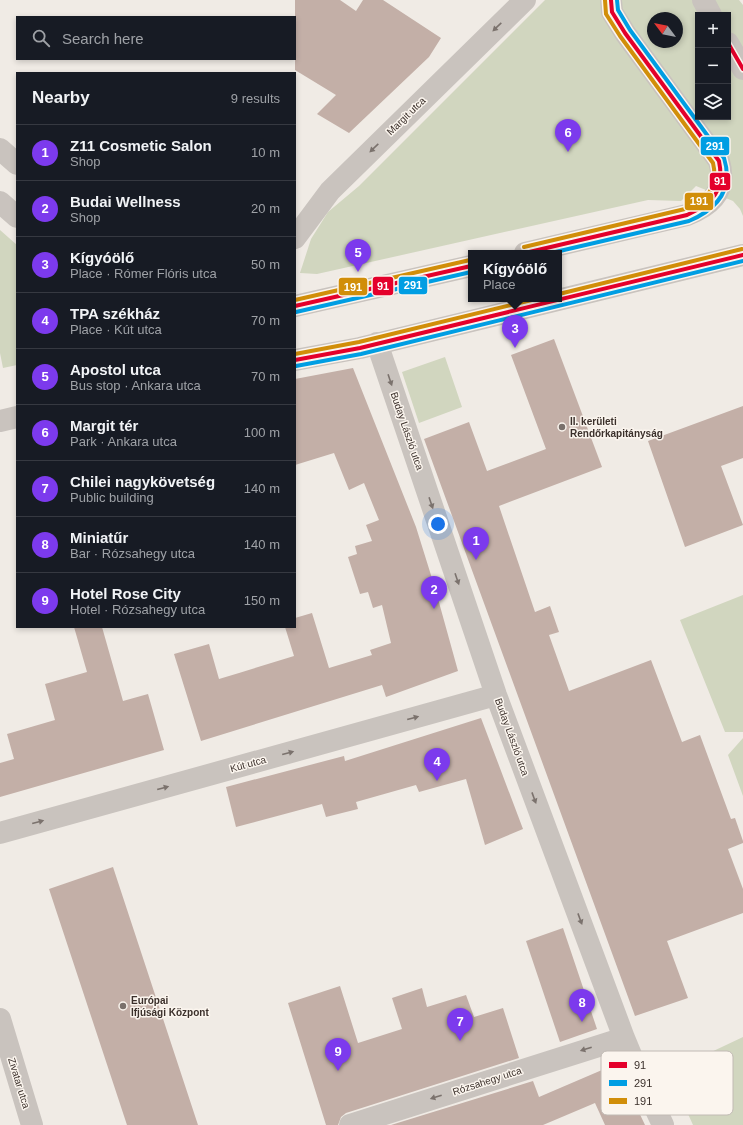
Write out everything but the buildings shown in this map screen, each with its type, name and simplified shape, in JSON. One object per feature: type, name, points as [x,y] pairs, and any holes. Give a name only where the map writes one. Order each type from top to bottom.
[{"type":"street","name":"Margit utca","points":[[296,237],[330,191],[525,0]]},
{"type":"street","points":[[538,250],[687,215],[697,211],[708,203],[718,191],[722,179],[722,170],[719,161],[625,33],[612,12],[611,0]]},
{"type":"street","points":[[702,0],[709,12]]},
{"type":"street","points":[[731,48],[743,69]]},
{"type":"street","points":[[0,149],[16,163]]},
{"type":"street","points":[[0,202],[16,216]]},
{"type":"street","points":[[562,299],[743,255]]},
{"type":"street","points":[[296,306],[468,267]]},
{"type":"street","points":[[296,360],[377,343],[548,302]]},
{"type":"street","name":"Buday László utca","points":[[377,343],[496,695],[630,1051]]},
{"type":"street","points":[[0,421],[16,417]]},
{"type":"street","name":"Kút utca","points":[[0,833],[496,695]]},
{"type":"street","name":"Zivatar utca","points":[[0,1019],[32,1125]]},
{"type":"street","name":"Rózsahegy utca","points":[[350,1125],[624,1038]]},
{"type":"street","name":"Buday László utca","points":[[659,1115],[663,1125]]},
{"type":"green space","points":[[545,0],[739,0],[743,5],[743,216],[740,209],[733,201],[696,186],[681,201],[648,200],[317,274],[300,273],[311,239],[328,212],[359,186]]},
{"type":"green space","points":[[0,230],[16,244],[16,365],[3,368],[0,353]]},
{"type":"green space","points":[[445,357],[462,407],[419,423],[402,372]]},
{"type":"green space","points":[[743,595],[743,732],[725,732],[680,620]]},
{"type":"green space","points":[[743,738],[743,796],[728,755]]},
{"type":"green space","points":[[743,1037],[743,1125],[693,1125],[688,1115],[733,1115],[733,1051],[713,1051]]},
{"type":"transit line","name":"191","points":[[524,247],[685,209],[705,197],[713,186],[713,163],[620,36],[606,14],[605,0]]},
{"type":"transit line","name":"91","points":[[538,250],[687,215],[710,201],[718,188],[720,180],[719,161],[625,33],[612,12],[611,0]]},
{"type":"transit line","name":"291","points":[[562,250],[689,221],[708,211],[715,204],[721,197],[727,180],[727,169],[724,158],[630,30],[618,10],[617,0]]},
{"type":"transit line","name":"91","points":[[731,48],[743,69]]},
{"type":"transit line","name":"191","points":[[562,293],[742,249]]},
{"type":"transit line","name":"91","points":[[562,299],[743,255]]},
{"type":"transit line","name":"191","points":[[296,300],[468,260]]},
{"type":"transit line","name":"291","points":[[296,366],[361,354],[743,261]]},
{"type":"transit line","name":"91","points":[[296,306],[468,267]]},
{"type":"transit line","name":"291","points":[[296,312],[468,273]]},
{"type":"transit line","name":"191","points":[[296,354],[359,342],[524,302]]},
{"type":"transit line","name":"91","points":[[296,360],[360,348],[549,302]]},
{"type":"place","name":"Margit tér","points":[[568,152]]},
{"type":"place","name":"Apostol utca","points":[[358,272]]},
{"type":"place","name":"Kígyóölő","points":[[515,348]]},
{"type":"place","name":"II. kerületi Rendőrkapitányság","points":[[562,427]]},
{"type":"place","name":"Z11 Cosmetic Salon","points":[[476,560]]},
{"type":"place","name":"Budai Wellness","points":[[434,609]]},
{"type":"place","name":"TPA székház","points":[[437,781]]},
{"type":"place","name":"Európai Ifjúsági Központ","points":[[123,1006]]},
{"type":"place","name":"Miniatűr","points":[[582,1022]]},
{"type":"place","name":"Chilei nagykövetség","points":[[460,1041]]},
{"type":"place","name":"Hotel Rose City","points":[[338,1071]]}]
